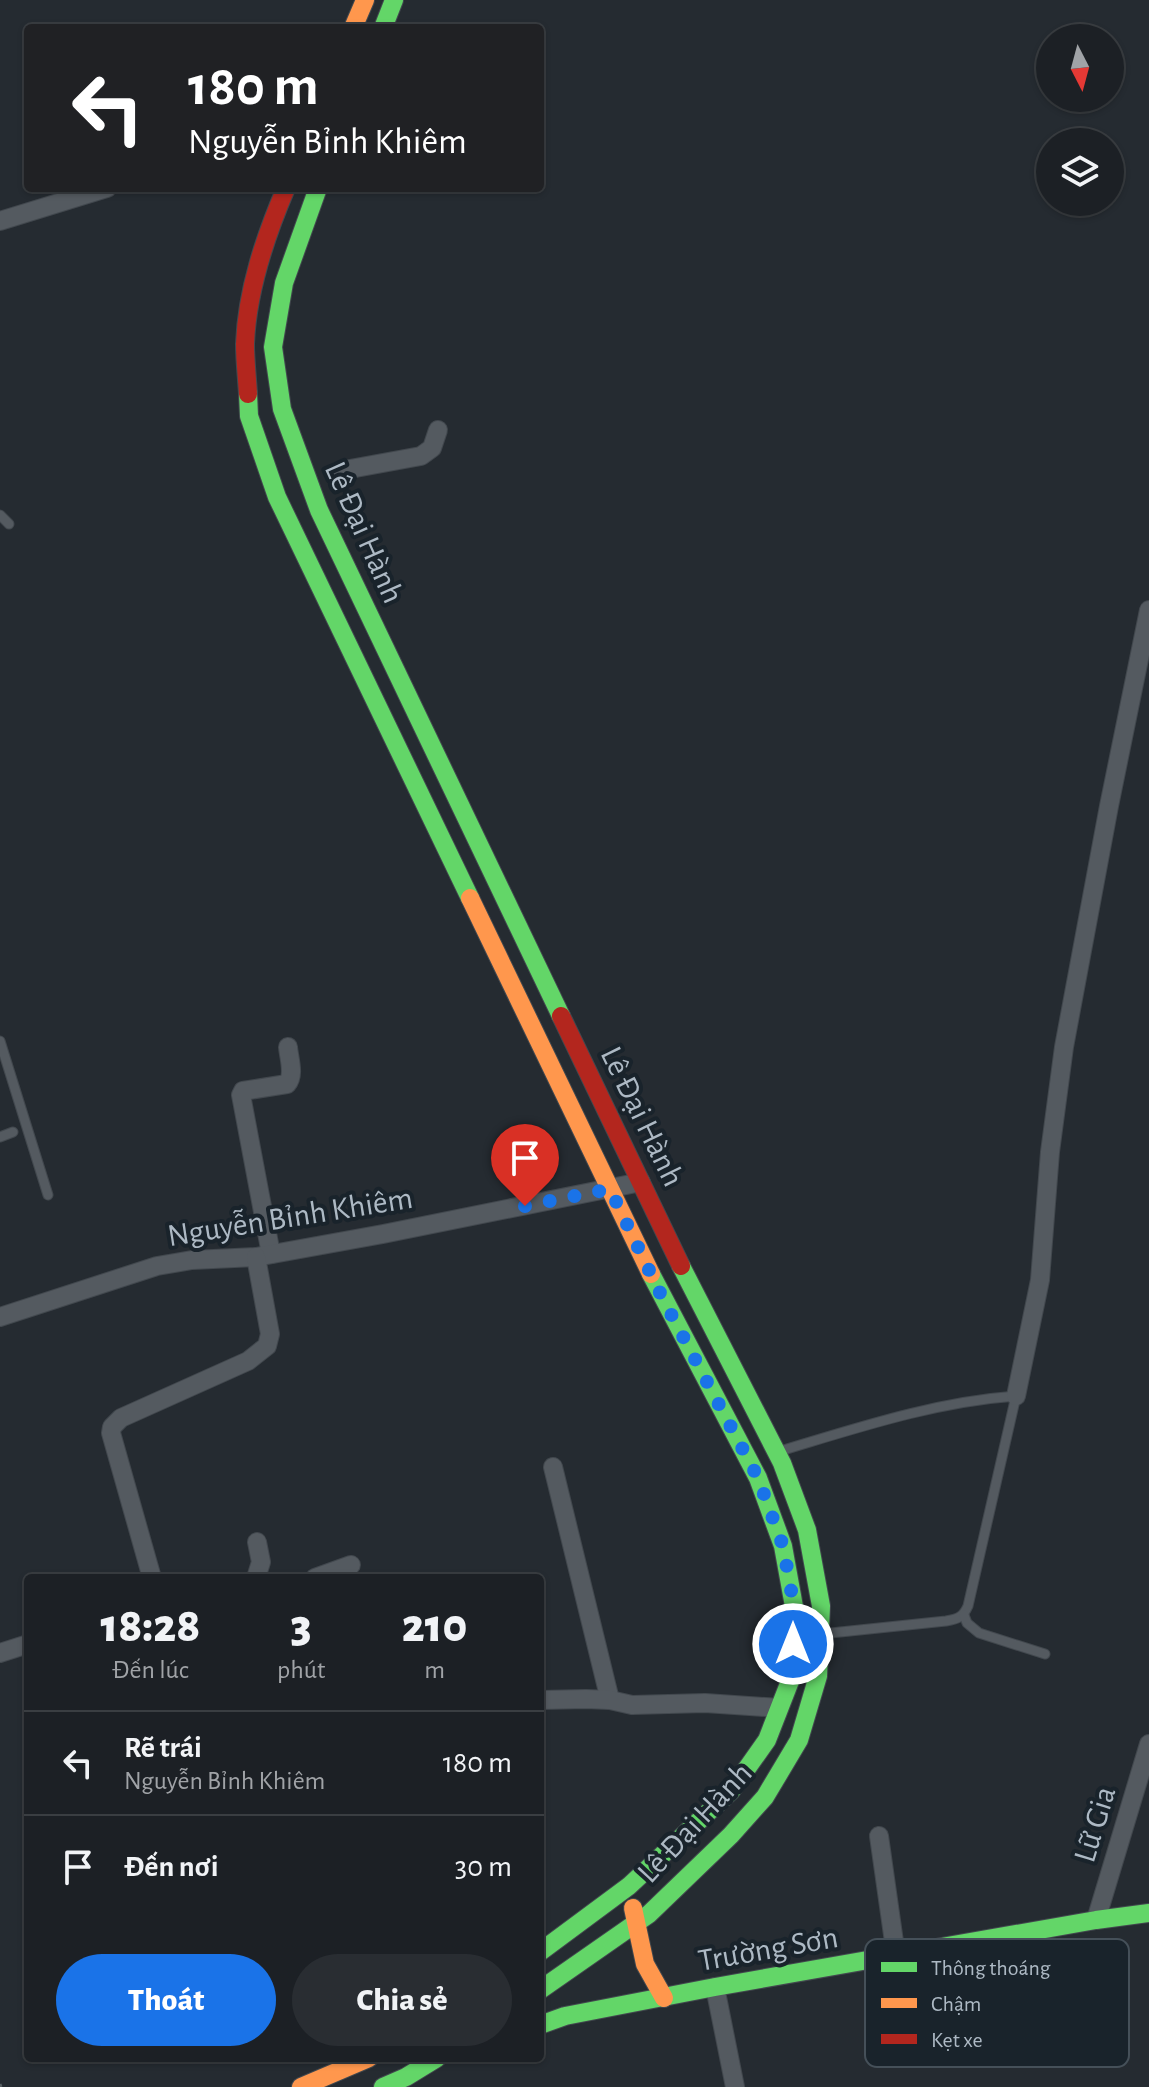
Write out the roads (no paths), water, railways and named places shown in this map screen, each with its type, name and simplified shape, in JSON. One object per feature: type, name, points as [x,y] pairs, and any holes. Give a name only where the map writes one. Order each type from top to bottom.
[{"type":"main road","points":[[355,24],[365,0]]},
{"type":"main road","points":[[385,24],[394,0]]},
{"type":"main road","name":"Lê Đại Hành","points":[[284,192],[251,289],[245,344],[249,416],[277,497],[662,1297],[758,1478],[783,1546],[795,1612],[792,1676],[767,1740],[731,1791],[627,1887],[544,1949]]},
{"type":"main road","name":"Lê Đại Hành","points":[[317,192],[284,283],[273,347],[282,409],[319,510],[691,1287],[777,1452],[807,1530],[821,1606],[818,1676],[799,1740],[765,1797],[731,1835],[649,1914],[544,1987]]},
{"type":"main road","points":[[627,1887],[645,1964],[664,1998]]},
{"type":"main road","name":"Trường Sơn","points":[[990,1939],[1149,1913]]},
{"type":"main road","name":"Trường Sơn","points":[[544,2024],[565,2016],[865,1961]]},
{"type":"main road","points":[[301,2087],[360,2062]]},
{"type":"main road","points":[[401,2062],[410,2075]]},
{"type":"main road","points":[[410,2075],[431,2062]]},
{"type":"main road","points":[[383,2087],[441,2062]]},
{"type":"street","points":[[0,221],[84,192]]},
{"type":"street","points":[[339,471],[421,456],[432,448],[438,430]]},
{"type":"street","points":[[1016,1396],[1040,1280],[1050,1152],[1064,1047],[1149,610]]},
{"type":"street","points":[[151,1574],[111,1433],[112,1427],[121,1418],[248,1361],[267,1346],[270,1334],[264,1256],[241,1095],[243,1091],[290,1082],[288,1047]]},
{"type":"street","name":"Nguyễn Bỉnh Khiêm","points":[[0,1317],[157,1266],[192,1260],[264,1256],[641,1182]]},
{"type":"street","points":[[553,1467],[610,1700]]},
{"type":"street","points":[[257,1542],[261,1562],[257,1574]]},
{"type":"street","points":[[326,1574],[351,1565]]},
{"type":"street","points":[[0,1653],[24,1645]]},
{"type":"street","points":[[544,1700],[610,1700],[642,1705],[705,1703],[779,1708]]},
{"type":"street","name":"Lữ Gia","points":[[1096,1920],[1149,1744]]},
{"type":"street","points":[[879,1836],[894,1939]]},
{"type":"street","points":[[715,1987],[735,2087]]},
{"type":"lane","points":[[0,515],[9,524]]},
{"type":"lane","points":[[0,1041],[48,1195]]},
{"type":"lane","points":[[0,1137],[13,1132]]},
{"type":"lane","points":[[777,1452],[943,1406],[976,1399],[1016,1396],[964,1615],[946,1621],[820,1634]]},
{"type":"lane","points":[[964,1615],[967,1623],[979,1633],[1045,1654]]}]
